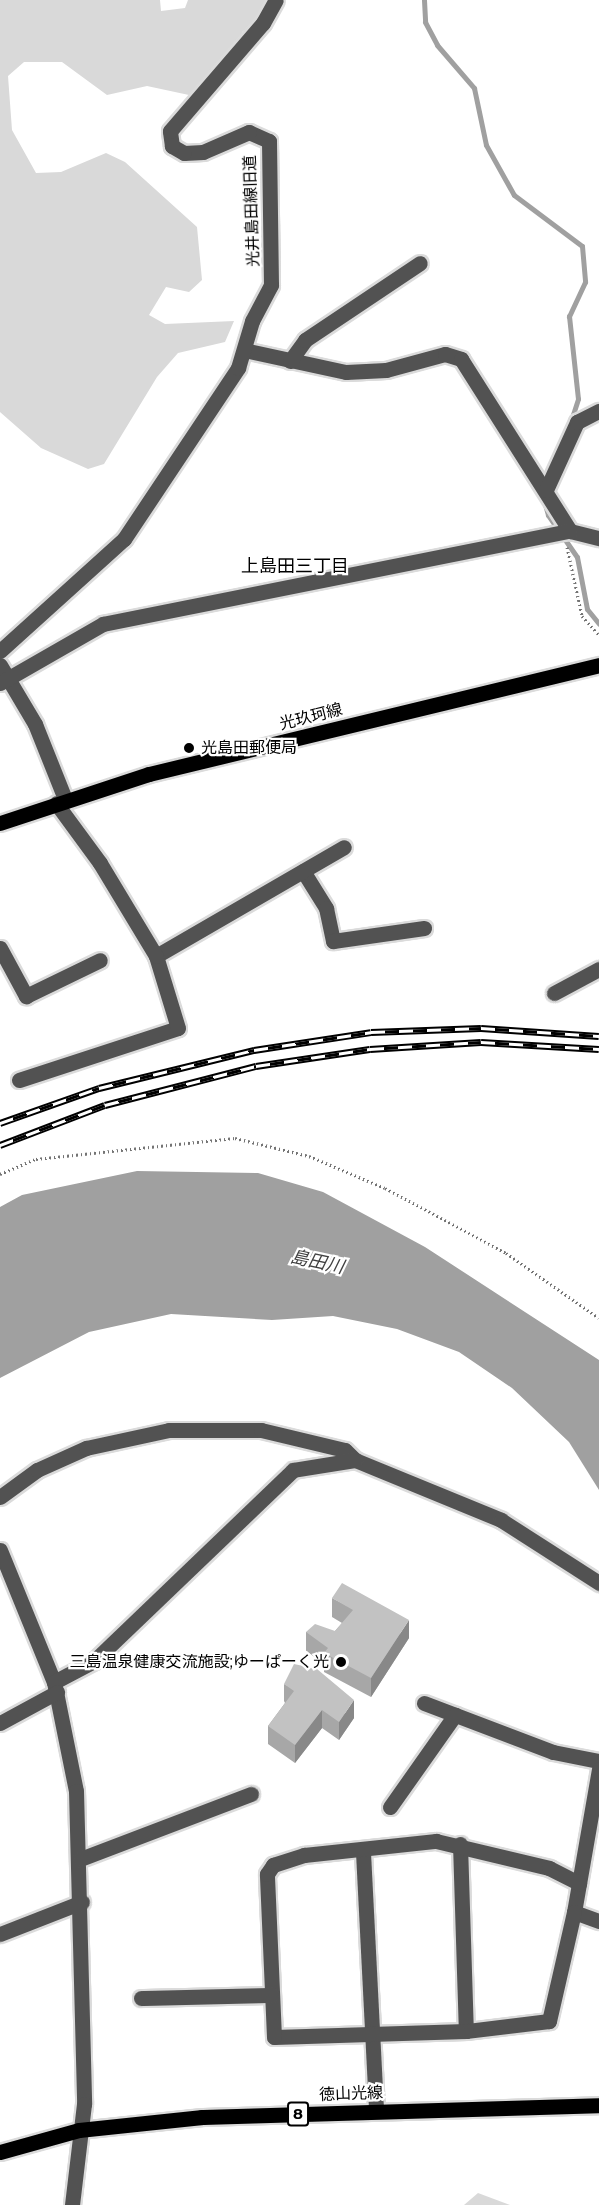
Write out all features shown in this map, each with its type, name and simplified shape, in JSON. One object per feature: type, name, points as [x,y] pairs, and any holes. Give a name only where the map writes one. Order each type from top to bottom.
[{"type":"main road","name":"光玖珂線","points":[[0,823],[61,801],[599,665]]},
{"type":"main road","name":"徳山光線","points":[[0,2151],[79,2130],[201,2117],[599,2105]]},
{"type":"street","name":"光井島田線旧道","points":[[0,651],[124,539],[225,388],[244,351],[271,285],[268,141],[249,132],[203,152],[184,153],[172,146],[170,131],[263,23],[276,0]]},
{"type":"street","points":[[290,361],[305,340],[420,262]]},
{"type":"street","points":[[244,351],[290,361],[369,372],[454,355],[467,363],[514,450],[546,490],[563,534]]},
{"type":"street","points":[[546,490],[577,422],[599,411]]},
{"type":"street","points":[[19,1080],[178,1028],[156,956],[61,801],[35,724],[2,675],[103,624],[563,534],[599,538]]},
{"type":"street","points":[[156,956],[344,847]]},
{"type":"street","points":[[303,871],[326,908],[333,941],[424,928]]},
{"type":"street","points":[[0,948],[26,996],[100,960]]},
{"type":"street","points":[[554,993],[599,969]]},
{"type":"street","points":[[0,1497],[37,1470],[86,1449],[169,1430],[261,1430],[313,1439],[345,1450],[355,1460],[501,1520],[599,1583]]},
{"type":"street","points":[[0,1723],[94,1661],[293,1470],[355,1460]]},
{"type":"street","points":[[0,1550],[55,1687],[76,1791],[82,1902],[84,2104],[79,2130],[72,2205]]},
{"type":"street","points":[[424,1703],[553,1752],[599,1761]]},
{"type":"street","points":[[390,1807],[455,1715]]},
{"type":"street","points":[[579,1883],[549,1868],[460,1844],[436,1841],[363,1852],[304,1855],[273,1865],[267,1874],[274,2037],[371,2036],[466,2031],[549,2021],[574,1912],[599,1769]]},
{"type":"street","points":[[80,1859],[251,1794]]},
{"type":"street","points":[[460,1844],[466,2031]]},
{"type":"street","points":[[363,1852],[376,2111]]},
{"type":"street","points":[[0,1934],[82,1902]]},
{"type":"street","points":[[574,1912],[599,1921]]},
{"type":"street","points":[[141,1998],[272,1995]]},
{"type":"path","points":[[563,534],[569,550],[582,616],[599,635]]},
{"type":"path","points":[[0,1174],[36,1158],[148,1143],[235,1138],[288,1151],[416,1204],[506,1253],[599,1318]]},
{"type":"shaded area","points":[[0,0],[160,0],[161,11],[185,8],[188,0],[274,0],[270,25],[243,31],[228,75],[203,98],[147,86],[107,95],[62,62],[24,62],[8,76],[12,130],[36,173],[61,172],[106,153],[125,162],[197,227],[202,280],[189,292],[166,287],[149,315],[165,324],[234,321],[225,342],[178,353],[157,377],[104,464],[88,469],[41,448],[0,412]]},
{"type":"shaded area","points":[[478,2193],[510,2205],[464,2205]]},
{"type":"water","name":"島田川","points":[[137,1171],[258,1173],[323,1192],[425,1247],[599,1360],[599,1490],[569,1442],[512,1388],[459,1352],[397,1329],[333,1316],[272,1320],[171,1314],[89,1332],[0,1378],[0,1207],[22,1195]]},
{"type":"building","points":[[342,1583],[409,1620],[371,1678],[324,1653],[328,1648],[306,1632],[315,1624],[335,1631],[353,1610],[332,1598]]},
{"type":"building","points":[[294,1664],[317,1669],[354,1700],[339,1722],[322,1710],[295,1745],[268,1726],[294,1691],[284,1684]]},
{"type":"waterway","points":[[424,0],[425,22],[437,45],[474,88],[486,145],[514,195],[582,246],[585,282],[569,316],[578,399],[570,423]]},
{"type":"waterway","points":[[542,494],[548,515],[577,557],[587,609],[599,624]]},
{"type":"railway","points":[[0,1123],[99,1088],[254,1050],[371,1032],[481,1028],[599,1036]]},
{"type":"railway","points":[[0,1145],[105,1105],[256,1066],[370,1049],[481,1042],[599,1049]]},
{"type":"place","name":"光島田郵便局","points":[[189,748]]},
{"type":"place","name":"三島温泉健康交流施設;ゆーぱーく光","points":[[341,1662]]},
{"type":"district","name":"上島田三丁目","points":[[295,566]]}]
